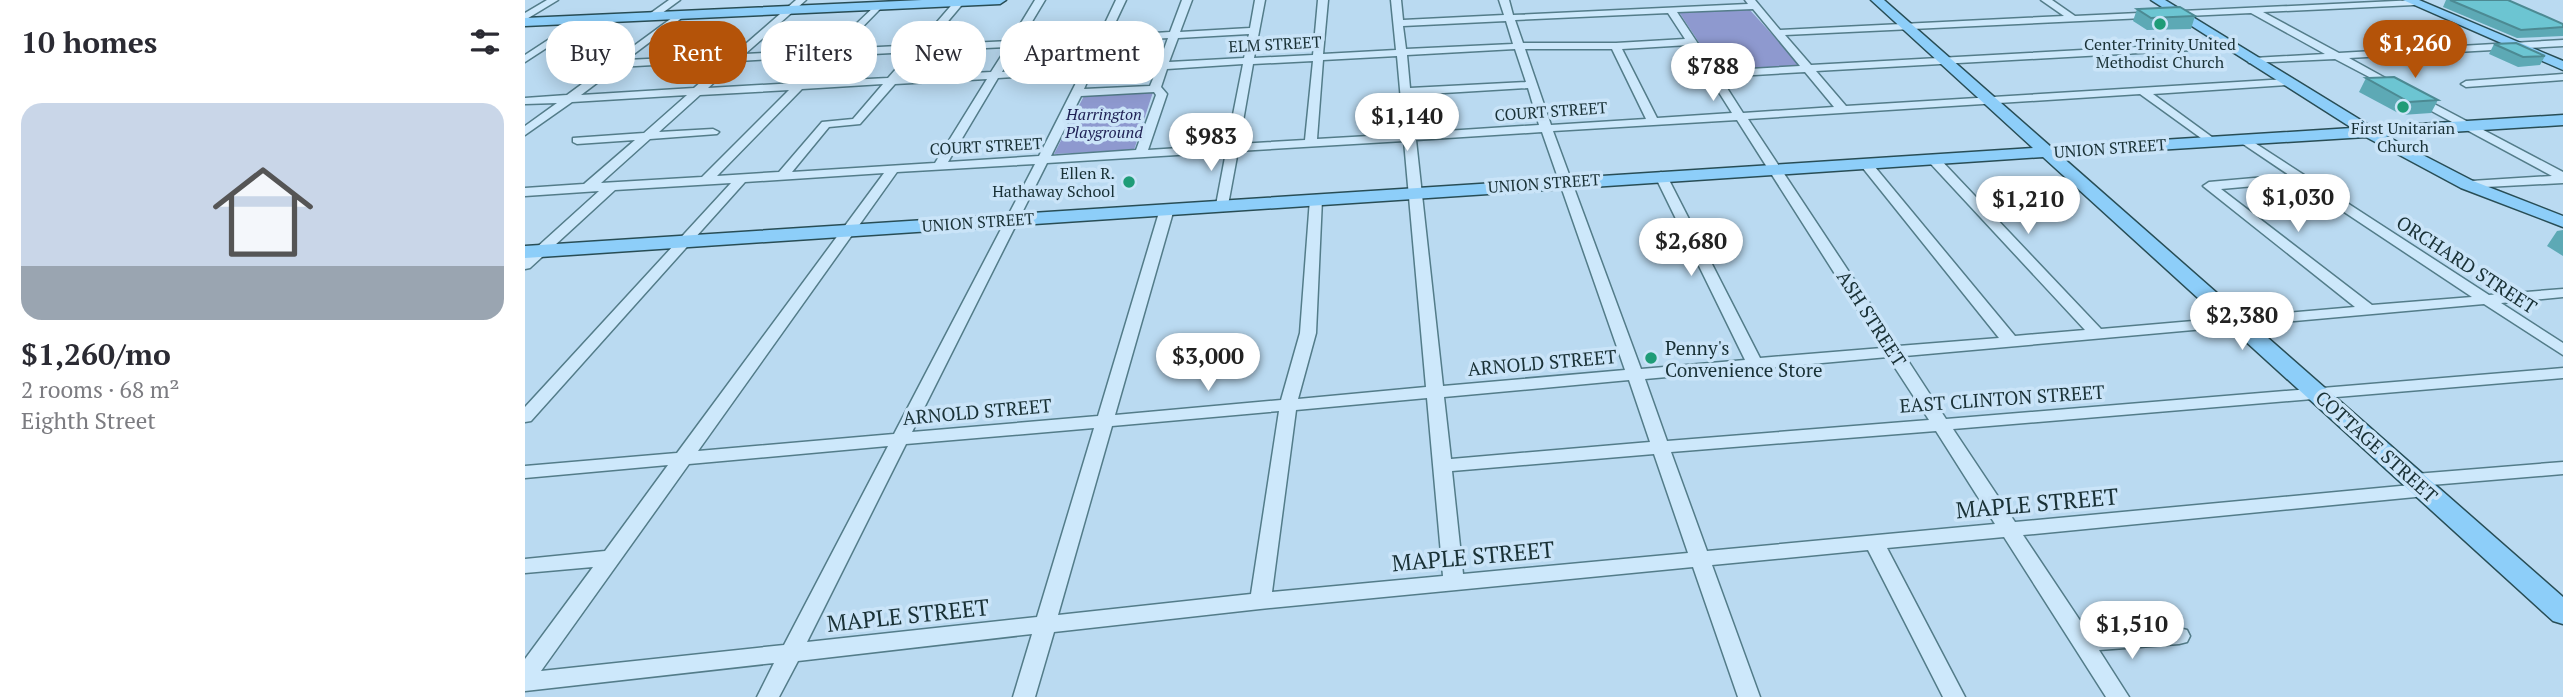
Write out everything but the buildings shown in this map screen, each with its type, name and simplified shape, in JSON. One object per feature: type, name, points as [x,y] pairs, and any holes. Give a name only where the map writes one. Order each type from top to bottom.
[{"type":"main road","points":[[525,20],[651,17],[1000,0]]},
{"type":"main road","name":"COTTAGE STREET","points":[[1877,0],[2563,613]]},
{"type":"main road","points":[[2157,0],[2372,133],[2471,185],[2563,222]]},
{"type":"main road","points":[[2411,1],[2441,1]]},
{"type":"main road","points":[[2411,1],[2563,66]]},
{"type":"main road","name":"UNION STREET","points":[[533,252],[1563,182],[2563,120]]},
{"type":"street","points":[[525,20],[554,0]]},
{"type":"street","points":[[651,17],[675,0]]},
{"type":"street","points":[[747,46],[801,0]]},
{"type":"street","points":[[1027,21],[1040,0]]},
{"type":"street","points":[[1111,21],[1121,0]]},
{"type":"street","points":[[1164,63],[1187,0]]},
{"type":"street","points":[[1221,205],[1260,0]]},
{"type":"street","points":[[1311,142],[1323,0]]},
{"type":"street","points":[[1396,0],[1454,582]]},
{"type":"street","points":[[1504,0],[1563,182],[1661,446],[1749,697]]},
{"type":"street","points":[[1598,0],[1605,14]]},
{"type":"street","points":[[2046,0],[2074,19]]},
{"type":"street","points":[[944,21],[961,1]]},
{"type":"street","points":[[1777,33],[2411,1]]},
{"type":"street","points":[[1398,23],[1605,14],[1752,3],[1842,109]]},
{"type":"street","points":[[860,21],[875,4]]},
{"type":"street","name":"ASH STREET","points":[[1671,10],[2118,697]]},
{"type":"street","points":[[2252,10],[2563,178]]},
{"type":"street","points":[[635,49],[680,15]]},
{"type":"street","points":[[525,59],[586,19]]},
{"type":"street","points":[[1164,36],[1255,31]]},
{"type":"street","name":"ELM STREET","points":[[1164,66],[1518,46],[1692,43]]},
{"type":"street","points":[[2253,61],[2563,43]]},
{"type":"street","points":[[1715,74],[2229,45]]},
{"type":"street","points":[[1615,46],[1653,121]]},
{"type":"street","points":[[940,165],[1000,66]]},
{"type":"street","name":"ELM STREET","points":[[986,76],[1000,76]]},
{"type":"street","points":[[2466,84],[2563,77]]},
{"type":"street","points":[[783,175],[826,124],[856,122],[891,82]]},
{"type":"street","name":"ELM STREET","points":[[525,101],[891,82]]},
{"type":"street","name":"COURT STREET","points":[[525,192],[2287,82]]},
{"type":"street","points":[[525,132],[590,84]]},
{"type":"street","points":[[588,188],[704,84]]},
{"type":"street","points":[[707,179],[801,84]]},
{"type":"street","points":[[768,697],[1082,84]]},
{"type":"street","points":[[1155,89],[1157,84]]},
{"type":"street","points":[[1405,92],[1531,85]]},
{"type":"street","points":[[1077,93],[1155,89],[1162,94],[1141,153]]},
{"type":"street","points":[[2143,91],[2212,142]]},
{"type":"street","points":[[577,140],[713,132]]},
{"type":"street","name":"ORCHARD STREET","points":[[2244,141],[2563,351]]},
{"type":"street","points":[[1934,160],[2098,335]]},
{"type":"street","points":[[1866,164],[2012,343]]},
{"type":"street","points":[[525,676],[894,168]]},
{"type":"street","points":[[1661,176],[1755,364]]},
{"type":"street","points":[[525,416],[743,177]]},
{"type":"street","points":[[2300,178],[2209,186],[2370,311]]},
{"type":"street","points":[[2471,185],[2563,178]]},
{"type":"street","points":[[525,265],[533,252],[612,186]]},
{"type":"street","points":[[1260,601],[1288,405],[1308,333],[1317,199]]},
{"type":"street","points":[[1024,697],[1167,209]]},
{"type":"street","name":"ARNOLD STREET","points":[[525,472],[2563,293]]},
{"type":"street","name":"EAST CLINTON STREET","points":[[1444,467],[1661,446],[2563,373]]},
{"type":"street","name":"MAPLE STREET","points":[[525,682],[1260,601],[2011,530],[2563,468]]},
{"type":"street","points":[[1874,542],[1954,697]]},
{"type":"street","points":[[525,566],[610,558]]},
{"type":"street","points":[[2082,643],[2179,636]]},
{"type":"green space","points":[[1749,9],[1801,66],[1717,70],[1679,12]]},
{"type":"green space","name":"Harrington Playground","points":[[1153,92],[1134,150],[1054,154],[1084,96]]},
{"type":"place","name":"Center Trinity United Methodist Church","points":[[2160,24]]},
{"type":"place","name":"First Unitarian Church","points":[[2403,107]]},
{"type":"place","name":"Ellen R. Hathaway School","points":[[1129,182]]},
{"type":"place","name":"Penny's Convenience Store","points":[[1651,358]]}]
